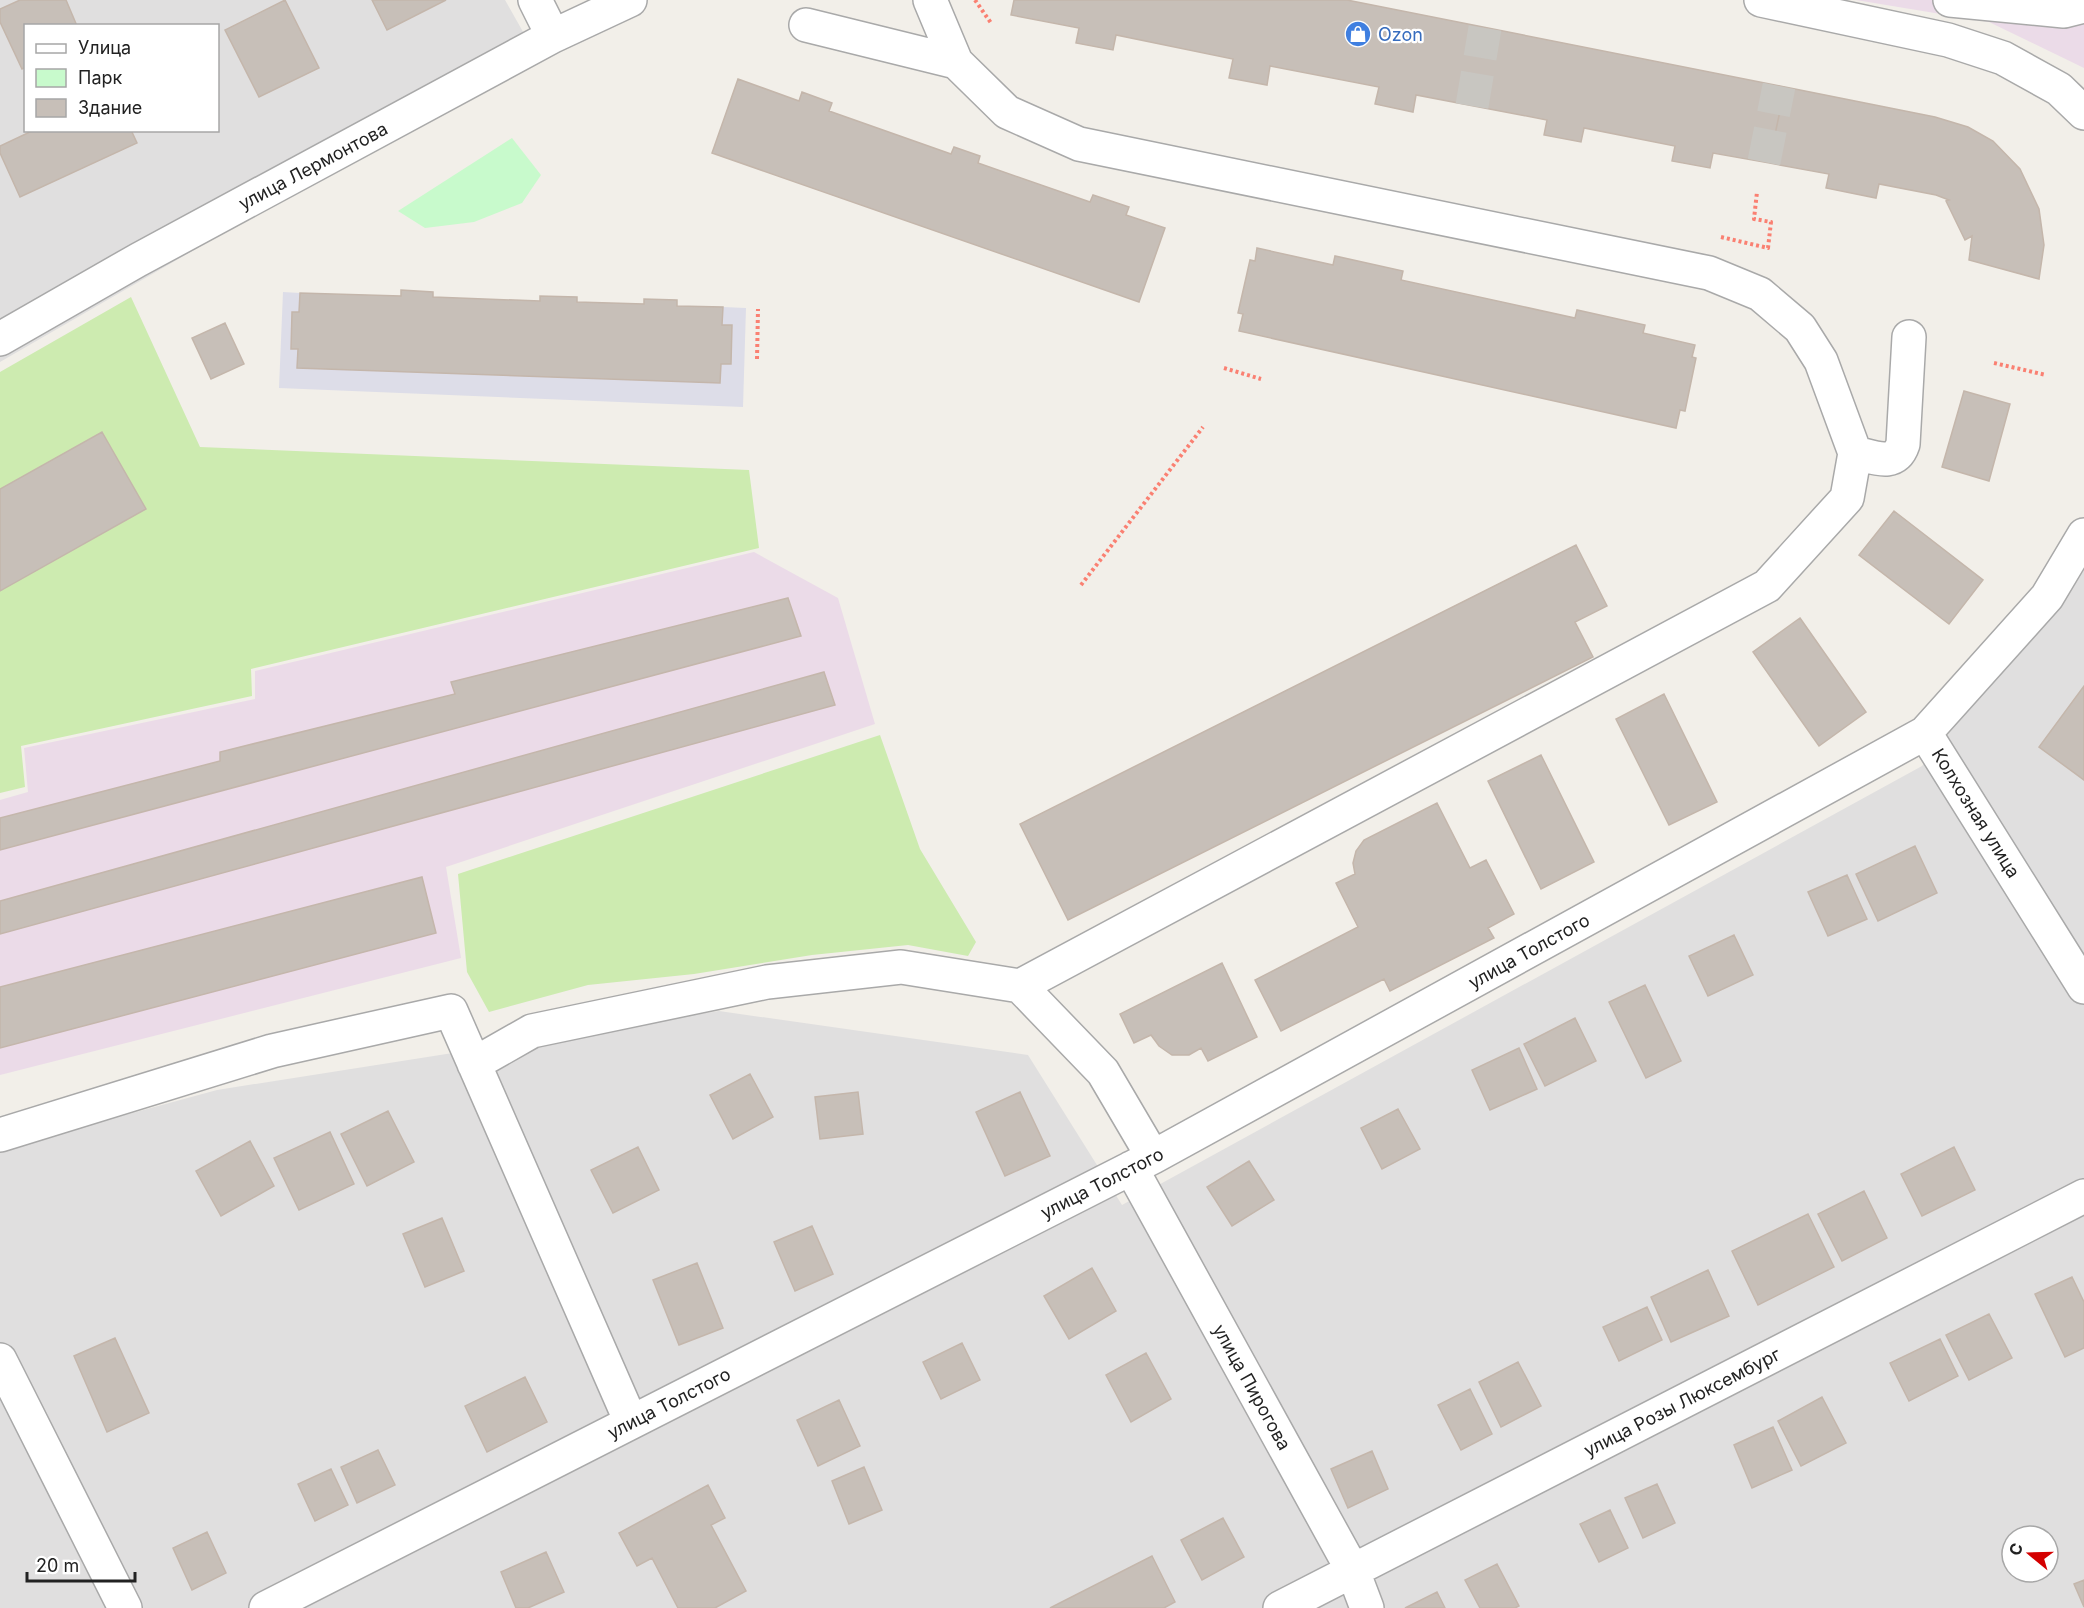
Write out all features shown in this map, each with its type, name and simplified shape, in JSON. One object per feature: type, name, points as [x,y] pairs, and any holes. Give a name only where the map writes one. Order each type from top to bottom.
[{"type":"street","points":[[535,0],[553,36]]},
{"type":"street","name":"улица Лермонтова","points":[[0,339],[138,261],[553,36],[630,0]]},
{"type":"street","points":[[474,1064],[532,1031],[768,982],[901,968],[1020,986],[1767,586],[1847,498],[1855,453],[1821,361],[1800,328],[1760,294],[1708,273],[1079,144],[1007,112],[956,62],[930,0]]},
{"type":"street","points":[[1761,0],[1948,40],[2003,58],[2059,89],[2084,113]]},
{"type":"street","points":[[1950,0],[2064,11],[2084,6]]},
{"type":"street","points":[[806,26],[956,62]]},
{"type":"street","points":[[1855,453],[1884,459],[1894,458],[1900,453],[1903,444],[1909,338]]},
{"type":"street","name":"Колхозная улица","points":[[2084,535],[2047,597],[1925,733],[2084,987]]},
{"type":"street","name":"улица Толстого","points":[[266,1608],[1142,1163],[1925,733]]},
{"type":"street","name":"улица Пирогова","points":[[1020,986],[1103,1072],[1142,1163],[1353,1571],[1367,1608]]},
{"type":"street","points":[[0,1135],[272,1051],[451,1011],[631,1422]]},
{"type":"street","name":"улица Розы Люксембург","points":[[1280,1608],[2084,1196]]},
{"type":"street","points":[[0,1360],[125,1608]]},
{"type":"path","points":[[975,0],[991,23]]},
{"type":"path","points":[[1717,237],[1768,248],[1770,222],[1754,219],[1757,192]]},
{"type":"path","points":[[757,359],[758,309]]},
{"type":"path","points":[[1994,363],[2046,375]]},
{"type":"path","points":[[1224,368],[1261,379]]},
{"type":"path","points":[[1081,585],[1203,427]]},
{"type":"shaded area","points":[[0,0],[505,0],[535,53],[0,362]]},
{"type":"shaded area","points":[[1856,0],[2084,0],[2084,68],[1989,22]]},
{"type":"shaded area","points":[[283,292],[300,293],[299,312],[291,349],[298,349],[297,368],[720,383],[721,364],[731,364],[732,325],[722,325],[723,307],[746,308],[743,407],[279,388]]},
{"type":"shaded area","points":[[754,552],[838,598],[875,724],[446,867],[461,958],[0,1075],[0,800],[28,792],[24,748],[255,699],[255,671]]},
{"type":"shaded area","points":[[2084,570],[2084,1608],[0,1608],[0,1149],[217,1090],[719,1011],[1028,1055],[1122,1205],[1922,766]]},
{"type":"green space","points":[[512,138],[541,175],[522,203],[474,222],[425,228],[398,211]]},
{"type":"green space","points":[[131,297],[200,447],[749,470],[759,548],[251,669],[252,696],[21,746],[25,787],[0,793],[0,372]]},
{"type":"green space","points":[[880,735],[920,849],[976,942],[968,956],[908,945],[812,955],[694,974],[588,985],[489,1012],[467,972],[458,874]]},
{"type":"building","points":[[20,0],[66,0],[76,24],[24,24],[24,68],[22,69],[0,22],[0,9]]},
{"type":"building","points":[[285,0],[319,68],[259,97],[225,30]]},
{"type":"building","points":[[372,0],[446,0],[387,30]]},
{"type":"building","points":[[1014,0],[1347,0],[1785,87],[1769,163],[1713,153],[1710,168],[1672,161],[1675,146],[1584,128],[1581,142],[1544,135],[1547,120],[1416,95],[1413,112],[1375,104],[1379,87],[1270,66],[1267,85],[1229,78],[1233,59],[1116,35],[1113,50],[1076,43],[1079,28],[1011,15]]},
{"type":"building","points":[[738,79],[799,101],[802,92],[832,103],[829,111],[951,154],[954,147],[980,156],[978,163],[1090,202],[1093,195],[1129,207],[1126,215],[1165,228],[1139,302],[712,153]]},
{"type":"building","points":[[1785,87],[1935,117],[1968,127],[1993,141],[2020,169],[2039,209],[2044,245],[2039,279],[1969,260],[1972,236],[1965,240],[1946,201],[1949,200],[1936,195],[1879,184],[1876,198],[1826,188],[1829,174],[1769,163]]},
{"type":"building","points":[[30,132],[132,132],[137,143],[20,197],[0,153],[0,146]]},
{"type":"building","points":[[1257,248],[1333,265],[1335,256],[1403,271],[1401,280],[1575,318],[1577,310],[1645,325],[1643,333],[1695,345],[1692,357],[1696,358],[1685,411],[1680,410],[1676,428],[1239,331],[1243,314],[1238,313],[1250,260],[1255,261]]},
{"type":"building","points":[[401,290],[433,292],[433,297],[540,301],[540,296],[577,297],[577,302],[644,304],[644,299],[677,300],[677,306],[723,307],[722,325],[732,325],[731,364],[721,364],[720,383],[297,368],[298,349],[291,349],[292,312],[299,312],[300,293],[401,296]]},
{"type":"building","points":[[225,323],[244,364],[211,379],[192,338]]},
{"type":"building","points":[[1964,391],[2010,404],[1989,481],[1942,467]]},
{"type":"building","points":[[102,432],[146,509],[0,591],[0,489]]},
{"type":"building","points":[[1894,511],[1983,580],[1949,624],[1859,555]]},
{"type":"building","points":[[1576,545],[1607,606],[1575,622],[1593,657],[1068,920],[1020,824]]},
{"type":"building","points":[[788,598],[801,636],[0,850],[0,818],[220,761],[220,752],[455,694],[451,682]]},
{"type":"building","points":[[1800,618],[1866,712],[1819,746],[1753,652]]},
{"type":"building","points":[[824,672],[835,705],[0,934],[0,901]]},
{"type":"building","points":[[2084,686],[2084,780],[2039,747]]},
{"type":"building","points":[[1664,694],[1717,802],[1669,825],[1616,719]]},
{"type":"building","points":[[1541,755],[1594,862],[1541,889],[1488,781]]},
{"type":"building","points":[[1437,803],[1470,868],[1486,860],[1514,914],[1488,928],[1494,938],[1390,991],[1384,979],[1281,1031],[1255,980],[1358,927],[1336,883],[1355,874],[1353,863],[1356,851],[1364,840]]},
{"type":"building","points":[[1915,846],[1937,893],[1878,921],[1856,874]]},
{"type":"building","points":[[1847,875],[1867,919],[1828,936],[1808,892]]},
{"type":"building","points":[[422,877],[436,933],[0,1048],[0,987]]},
{"type":"building","points":[[1734,935],[1753,975],[1708,996],[1689,956]]},
{"type":"building","points":[[1222,963],[1257,1037],[1208,1061],[1201,1048],[1189,1055],[1172,1055],[1159,1046],[1151,1035],[1134,1043],[1120,1014]]},
{"type":"building","points":[[1645,985],[1681,1061],[1646,1078],[1609,1002]]},
{"type":"building","points":[[1575,1018],[1596,1061],[1545,1086],[1524,1044]]},
{"type":"building","points":[[1519,1048],[1537,1089],[1490,1110],[1472,1070]]},
{"type":"building","points":[[750,1074],[773,1117],[733,1139],[710,1095]]},
{"type":"building","points":[[858,1092],[863,1134],[820,1139],[815,1097]]},
{"type":"building","points":[[1020,1092],[1050,1156],[1005,1176],[976,1112]]},
{"type":"building","points":[[1398,1109],[1420,1149],[1382,1169],[1361,1128]]},
{"type":"building","points":[[388,1111],[414,1162],[367,1186],[341,1134]]},
{"type":"building","points":[[330,1132],[354,1184],[299,1210],[274,1158]]},
{"type":"building","points":[[250,1141],[274,1186],[221,1216],[196,1171]]},
{"type":"building","points":[[638,1147],[659,1190],[613,1213],[591,1170]]},
{"type":"building","points":[[1954,1147],[1975,1190],[1922,1216],[1901,1174]]},
{"type":"building","points":[[1249,1161],[1274,1200],[1232,1226],[1207,1187]]},
{"type":"building","points":[[1864,1191],[1887,1238],[1842,1261],[1818,1214]]},
{"type":"building","points":[[1808,1214],[1834,1267],[1758,1305],[1732,1251]]},
{"type":"building","points":[[442,1218],[464,1271],[425,1287],[403,1234]]},
{"type":"building","points":[[812,1226],[833,1274],[795,1291],[774,1242]]},
{"type":"building","points":[[697,1263],[723,1328],[679,1345],[653,1280]]},
{"type":"building","points":[[1092,1268],[1116,1311],[1069,1339],[1044,1296]]},
{"type":"building","points":[[1708,1270],[1729,1316],[1671,1342],[1651,1297]]},
{"type":"building","points":[[2072,1277],[2084,1302],[2084,1348],[2065,1357],[2035,1294]]},
{"type":"building","points":[[1647,1307],[1662,1340],[1619,1361],[1603,1327]]},
{"type":"building","points":[[1989,1314],[2012,1358],[1969,1380],[1946,1335]]},
{"type":"building","points":[[115,1338],[149,1413],[107,1432],[74,1356]]},
{"type":"building","points":[[1940,1339],[1958,1376],[1909,1401],[1890,1363]]},
{"type":"building","points":[[962,1343],[980,1380],[941,1399],[923,1362]]},
{"type":"building","points":[[1146,1353],[1171,1399],[1131,1422],[1106,1375]]},
{"type":"building","points":[[1518,1362],[1541,1406],[1501,1427],[1479,1382]]},
{"type":"building","points":[[525,1377],[547,1422],[487,1452],[465,1406]]},
{"type":"building","points":[[1470,1389],[1492,1434],[1461,1450],[1438,1405]]},
{"type":"building","points":[[1822,1397],[1846,1443],[1801,1466],[1778,1421]]},
{"type":"building","points":[[839,1400],[860,1446],[818,1466],[797,1420]]},
{"type":"building","points":[[1773,1427],[1792,1470],[1752,1488],[1734,1445]]},
{"type":"building","points":[[378,1450],[395,1485],[357,1503],[341,1467]]},
{"type":"building","points":[[1372,1451],[1388,1489],[1348,1508],[1331,1469]]},
{"type":"building","points":[[864,1467],[882,1510],[849,1524],[832,1481]]},
{"type":"building","points":[[331,1469],[348,1505],[315,1521],[298,1484]]},
{"type":"building","points":[[1657,1484],[1675,1523],[1643,1538],[1625,1498]]},
{"type":"building","points":[[708,1485],[725,1518],[711,1525],[746,1591],[715,1608],[678,1608],[652,1558],[637,1566],[619,1533]]},
{"type":"building","points":[[1610,1510],[1628,1548],[1599,1562],[1580,1524]]},
{"type":"building","points":[[1223,1518],[1244,1557],[1202,1580],[1181,1540]]},
{"type":"building","points":[[207,1532],[226,1573],[192,1590],[173,1548]]},
{"type":"building","points":[[546,1552],[564,1592],[528,1608],[516,1608],[501,1572]]},
{"type":"building","points":[[1152,1556],[1175,1602],[1164,1608],[1050,1608]]},
{"type":"building","points":[[1497,1564],[1519,1606],[1515,1608],[1480,1608],[1465,1580]]},
{"type":"building","points":[[2084,1580],[2084,1607],[2074,1584]]},
{"type":"building","points":[[1437,1592],[1445,1608],[1405,1608]]},
{"type":"tunnel","points":[[1472,106],[1485,28]]},
{"type":"tunnel","points":[[1764,162],[1779,86]]},
{"type":"place","name":"Ozon","points":[[1358,34]]}]
